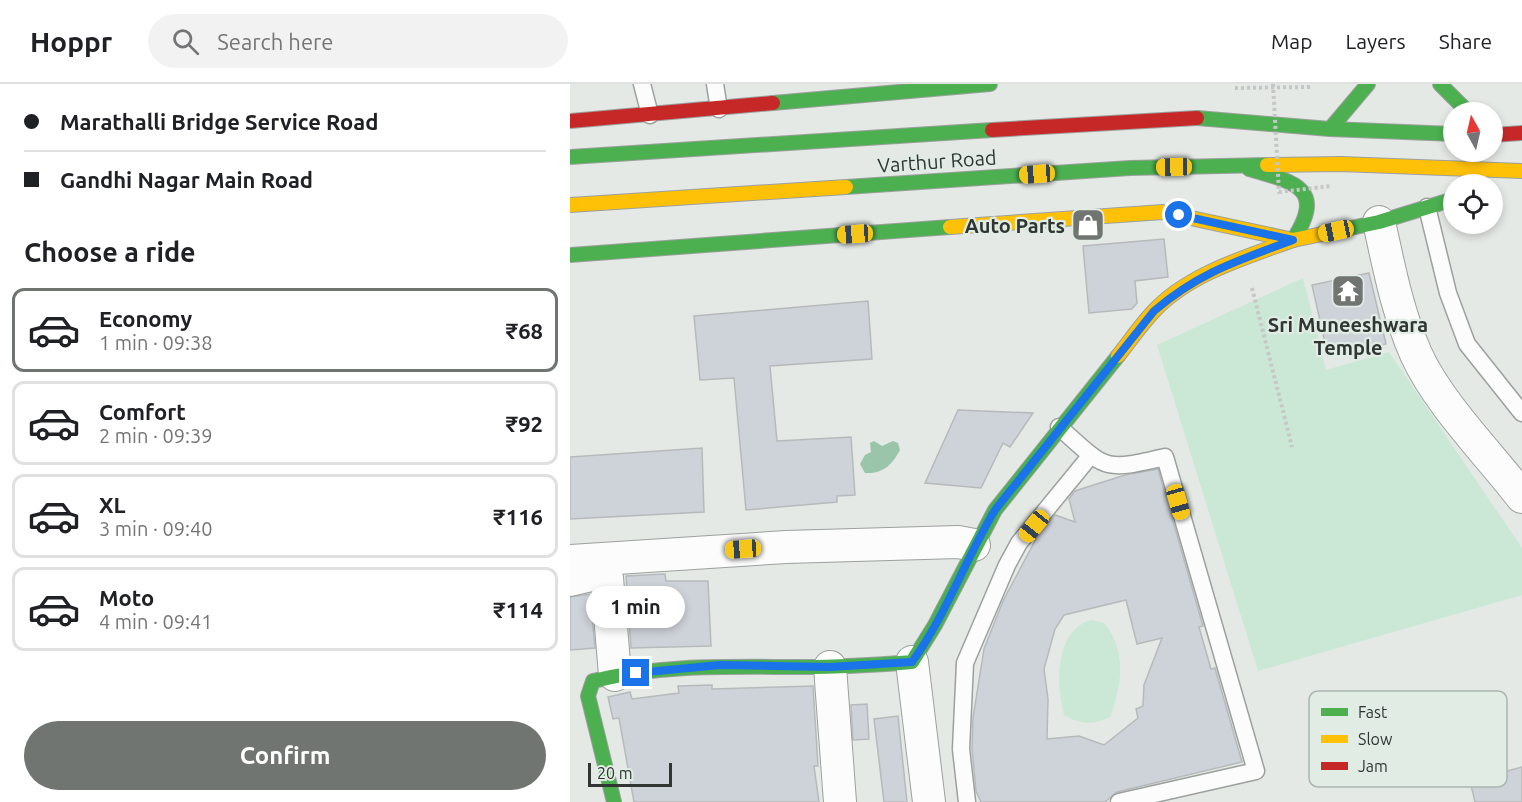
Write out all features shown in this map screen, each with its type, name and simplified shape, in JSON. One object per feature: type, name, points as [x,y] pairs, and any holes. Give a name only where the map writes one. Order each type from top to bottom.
[{"type":"street","points":[[570,121],[990,84]]},
{"type":"street","points":[[1330,129],[1368,84]]},
{"type":"street","points":[[1440,84],[1458,102]]},
{"type":"street","name":"Varthur Road","points":[[570,156],[1130,118],[1190,117],[1330,129],[1443,134]]},
{"type":"street","points":[[1503,135],[1522,134]]},
{"type":"street","name":"Varthur Road","points":[[570,204],[1130,168],[1341,164],[1516,172]]},
{"type":"street","points":[[1239,166],[1290,181],[1307,195],[1310,208],[1307,219],[1293,240]]},
{"type":"street","points":[[928,802],[912,662],[933,632],[974,545],[995,510],[1059,427],[1154,311],[1180,289],[1213,270],[1293,240],[1379,222],[1443,202]]},
{"type":"street","points":[[570,255],[1163,212],[1293,240]]},
{"type":"street","points":[[1379,222],[1399,312],[1417,356],[1443,398],[1522,497]]},
{"type":"street","points":[[570,561],[786,547],[958,542],[974,545]]},
{"type":"street","points":[[570,580],[600,573],[608,578],[615,675]]},
{"type":"street","points":[[614,802],[588,696],[593,681],[615,675],[720,665],[830,667],[912,662]]},
{"type":"street","points":[[830,667],[840,802]]},
{"type":"lane","points":[[642,84],[650,115]]},
{"type":"lane","points":[[715,84],[719,109]]},
{"type":"lane","points":[[1427,207],[1448,293],[1467,344],[1522,413]]},
{"type":"lane","points":[[1059,427],[1090,456],[1107,466],[1124,467],[1165,457],[1256,771],[1119,802]]},
{"type":"lane","points":[[967,802],[961,749],[965,663],[1007,565],[1019,543],[1090,456]]},
{"type":"path","points":[[1273,84],[1279,192],[1331,186]]},
{"type":"path","points":[[1223,88],[1310,87],[1310,84]]},
{"type":"path","points":[[1245,258],[1292,447]]},
{"type":"shaded area","points":[[1303,278],[1326,370],[1389,352],[1522,548],[1522,595],[1258,671],[1157,345]]},
{"type":"shaded area","points":[[874,441],[882,446],[893,441],[898,443],[900,450],[886,468],[877,472],[865,473],[860,464],[865,455],[871,452],[870,443]]},
{"type":"shaded area","points":[[1091,620],[1104,623],[1111,633],[1119,656],[1120,668],[1117,693],[1110,717],[1087,723],[1064,715],[1059,675],[1064,647],[1070,635],[1079,626]]},
{"type":"building","points":[[1164,239],[1168,277],[1135,281],[1137,303],[1132,309],[1089,313],[1083,246]]},
{"type":"building","points":[[1369,273],[1386,344],[1328,356],[1312,285]]},
{"type":"building","points":[[868,301],[872,359],[770,366],[777,441],[851,437],[855,495],[837,496],[837,502],[746,510],[734,378],[700,380],[694,316]]},
{"type":"building","points":[[958,410],[1033,413],[1010,447],[1003,443],[981,488],[925,483]]},
{"type":"building","points":[[702,448],[704,512],[570,519],[570,457]]},
{"type":"building","points":[[1158,469],[1203,626],[1199,627],[1211,669],[1215,668],[1242,762],[1117,792],[1105,802],[981,802],[976,791],[972,749],[973,718],[984,649],[1003,601],[1037,537],[1055,515],[1075,522],[1069,499],[1075,491],[1125,475]],"holes":[[[1126,600],[1137,644],[1162,638],[1144,685],[1143,706],[1136,709],[1138,718],[1104,745],[1079,736],[1047,739],[1048,699],[1044,669],[1055,629],[1064,615]]]},
{"type":"building","points":[[665,574],[666,581],[708,581],[711,646],[631,648],[626,576]]},
{"type":"building","points":[[590,594],[595,648],[570,650],[570,597]]},
{"type":"building","points":[[712,685],[712,689],[813,686],[818,766],[814,766],[819,802],[634,802],[619,718],[613,719],[608,697],[630,692],[632,699],[679,693],[678,686]]},
{"type":"building","points":[[867,704],[869,739],[853,740],[851,705]]},
{"type":"building","points":[[898,716],[907,802],[884,802],[874,719]]},
{"type":"building","points":[[1522,767],[1522,802],[1475,802],[1471,787],[1507,787],[1507,771]]},
{"type":"traffic: fast","points":[[773,103],[990,84]]},
{"type":"traffic: fast","points":[[1330,129],[1368,84]]},
{"type":"traffic: fast","points":[[1440,84],[1458,102]]},
{"type":"traffic: fast","points":[[1197,118],[1330,129],[1443,134]]},
{"type":"traffic: fast","points":[[570,157],[992,130]]},
{"type":"traffic: fast","points":[[846,187],[1130,168],[1267,165]]},
{"type":"traffic: fast","points":[[1249,169],[1292,183],[1301,190],[1306,198],[1307,209],[1303,223],[1293,240]]},
{"type":"traffic: fast","points":[[1327,233],[1379,222],[1443,202]]},
{"type":"traffic: fast","points":[[570,255],[950,227]]},
{"type":"traffic: fast","points":[[614,802],[588,696],[593,681],[671,669],[830,667],[912,662],[935,625],[995,510],[1118,356]]},
{"type":"traffic: slow","points":[[1267,165],[1341,164],[1522,171]]},
{"type":"traffic: slow","points":[[570,205],[846,187]]},
{"type":"traffic: slow","points":[[950,227],[1163,212],[1293,240],[1327,233]]},
{"type":"traffic: slow","points":[[1118,356],[1153,312],[1183,287],[1218,268],[1293,240]]},
{"type":"traffic: jam","points":[[570,121],[773,103]]},
{"type":"traffic: jam","points":[[992,130],[1197,118]]},
{"type":"traffic: jam","points":[[1503,134],[1522,133]]},
{"type":"place","name":"Auto Parts","points":[[1088,225]]},
{"type":"place","name":"Sri Muneeshwara Temple","points":[[1348,291]]},
{"type":"route","points":[[636,673],[720,665],[830,667],[912,662],[933,632],[974,545],[995,510],[1059,427],[1154,311],[1180,289],[1213,270],[1293,240],[1179,215]]}]
